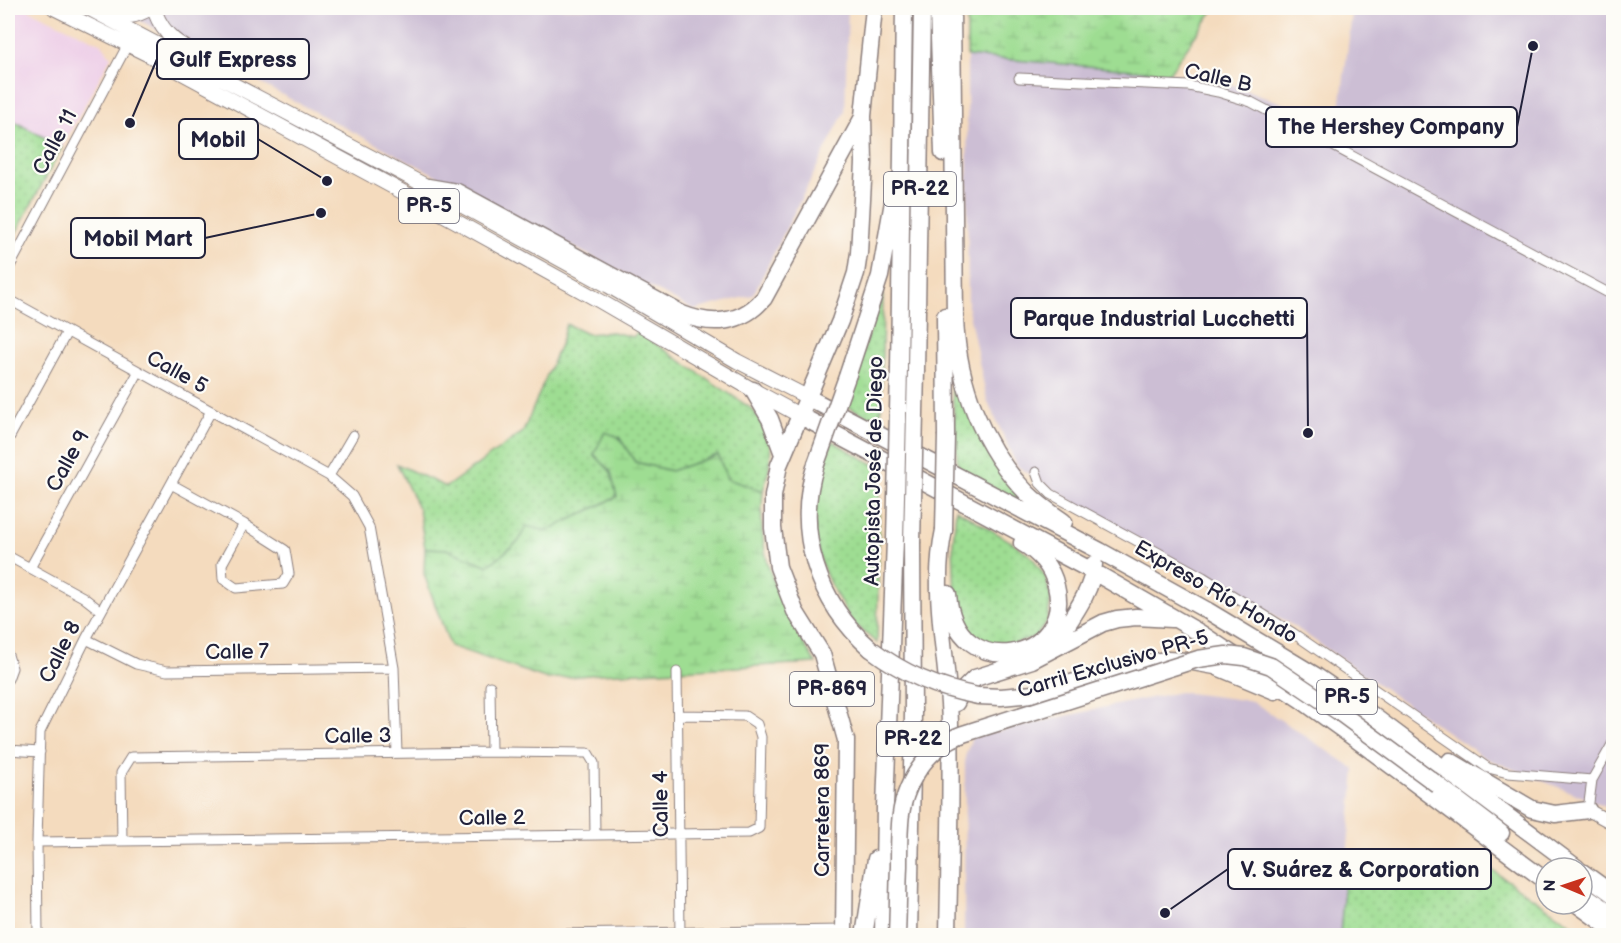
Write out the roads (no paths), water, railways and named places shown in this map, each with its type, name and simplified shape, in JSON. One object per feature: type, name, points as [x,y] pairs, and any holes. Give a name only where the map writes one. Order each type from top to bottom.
[{"type":"highway","name":"Carretera 869","points":[[844,933],[846,740],[822,654],[795,611],[778,567],[772,528],[772,496],[783,454],[840,321],[856,273],[864,163],[863,116],[874,8]]},
{"type":"highway","name":"Autopista José de Diego","points":[[884,936],[885,807],[899,369],[904,8]]},
{"type":"highway","name":"Autopista José de Diego","points":[[909,936],[913,713],[912,543],[922,8]]},
{"type":"highway","points":[[938,8],[945,183],[946,435],[944,530],[940,548],[939,608],[948,673],[950,724],[948,936]]},
{"type":"highway","points":[[952,8],[956,320],[965,383],[984,432],[1016,480],[1035,501],[1094,548],[1094,572],[1070,622],[1053,648]]},
{"type":"highway","points":[[428,187],[457,192],[682,314],[704,321],[732,320],[746,314],[764,298],[863,116]]},
{"type":"highway","points":[[902,157],[880,276],[816,464],[809,493],[807,515],[814,564],[835,608],[853,632],[896,668],[925,681],[978,696],[1033,694],[1140,663],[1178,660],[1223,668],[1263,688],[1300,699]]},
{"type":"highway","points":[[753,390],[770,419],[783,454]]},
{"type":"highway","name":"Expreso Río Hondo","points":[[807,397],[1094,548],[1208,611],[1316,676],[1360,706],[1561,856]]},
{"type":"highway","name":"Expreso Río Hondo","points":[[799,415],[1094,572],[1200,633],[1300,699],[1534,872]]},
{"type":"highway","points":[[944,530],[948,548],[948,600],[955,624],[964,637],[981,649],[995,653],[1011,653],[1032,646],[1048,630],[1056,615],[1057,590],[1053,575],[1043,560],[1007,534],[999,522]]},
{"type":"highway","points":[[950,724],[962,691],[975,678],[1032,660],[1092,627],[1117,619],[1145,617],[1176,620]]},
{"type":"highway","name":"Carril Exclusivo PR-5","points":[[897,936],[901,813],[916,773],[932,753],[963,734],[1198,659],[1226,655],[1244,657],[1271,666],[1339,712],[1534,858]]},
{"type":"highway","points":[[1360,706],[1533,809],[1556,814],[1588,810]]},
{"type":"highway","points":[[864,936],[885,807]]},
{"type":"highway","points":[[1594,881],[1614,895]]},
{"type":"highway","points":[[1594,901],[1614,915]]},
{"type":"highway","points":[[1593,916],[1614,931]]},
{"type":"main road","name":"PR-5","points":[[54,8],[128,44],[464,225],[799,415]]},
{"type":"main road","name":"PR-5","points":[[92,9],[428,187],[737,361],[807,397]]},
{"type":"main road","points":[[92,9],[104,9],[120,16],[135,16],[152,10],[170,38],[213,62],[213,73]]},
{"type":"main road","points":[[464,225],[476,223],[543,257],[561,260]]},
{"type":"street","name":"Calle 11","points":[[8,270],[128,44],[139,33]]},
{"type":"street","name":"Calle B","points":[[1019,78],[1189,86],[1251,102],[1614,296]]},
{"type":"street","name":"Calle 5","points":[[8,299],[329,476],[352,496],[369,527],[394,668],[397,753]]},
{"type":"street","points":[[8,440],[67,332]]},
{"type":"street","name":"Calle 9","points":[[30,568],[138,371]]},
{"type":"street","name":"Calle 8","points":[[38,936],[40,732],[86,639],[211,411]]},
{"type":"street","points":[[329,476],[353,435]]},
{"type":"street","points":[[1036,472],[1040,483],[1051,494],[1203,577],[1293,633],[1488,768],[1508,773],[1592,780]]},
{"type":"street","points":[[171,484],[244,524],[285,550],[289,574],[283,584],[236,588],[223,579],[222,564],[244,524]]},
{"type":"street","points":[[8,556],[83,597],[102,610]]},
{"type":"street","name":"Calle 7","points":[[86,639],[136,664],[167,671],[394,668]]},
{"type":"street","points":[[8,655],[12,668],[8,679]]},
{"type":"street","name":"Calle 4","points":[[677,672],[680,934]]},
{"type":"street","points":[[490,686],[491,752]]},
{"type":"street","name":"Calle 2","points":[[38,842],[749,833],[759,828],[761,736],[757,724],[745,716],[678,715]]},
{"type":"street","points":[[1614,741],[1592,780],[1588,810],[1614,824]]},
{"type":"street","points":[[8,750],[40,752]]},
{"type":"street","name":"Calle 3","points":[[122,841],[121,773],[131,758],[397,753],[588,753],[594,763],[595,835]]},
{"type":"street","points":[[412,936],[844,933]]},
{"type":"place","name":"The Hershey Company","points":[[1533,46]]},
{"type":"place","name":"Gulf Express","points":[[130,123]]},
{"type":"place","name":"Mobil","points":[[327,181]]},
{"type":"place","name":"Mobil Mart","points":[[321,213]]},
{"type":"place","name":"Parque Industrial Lucchetti","points":[[1308,433]]},
{"type":"place","name":"V. Suárez & Corporation","points":[[1165,913]]}]
